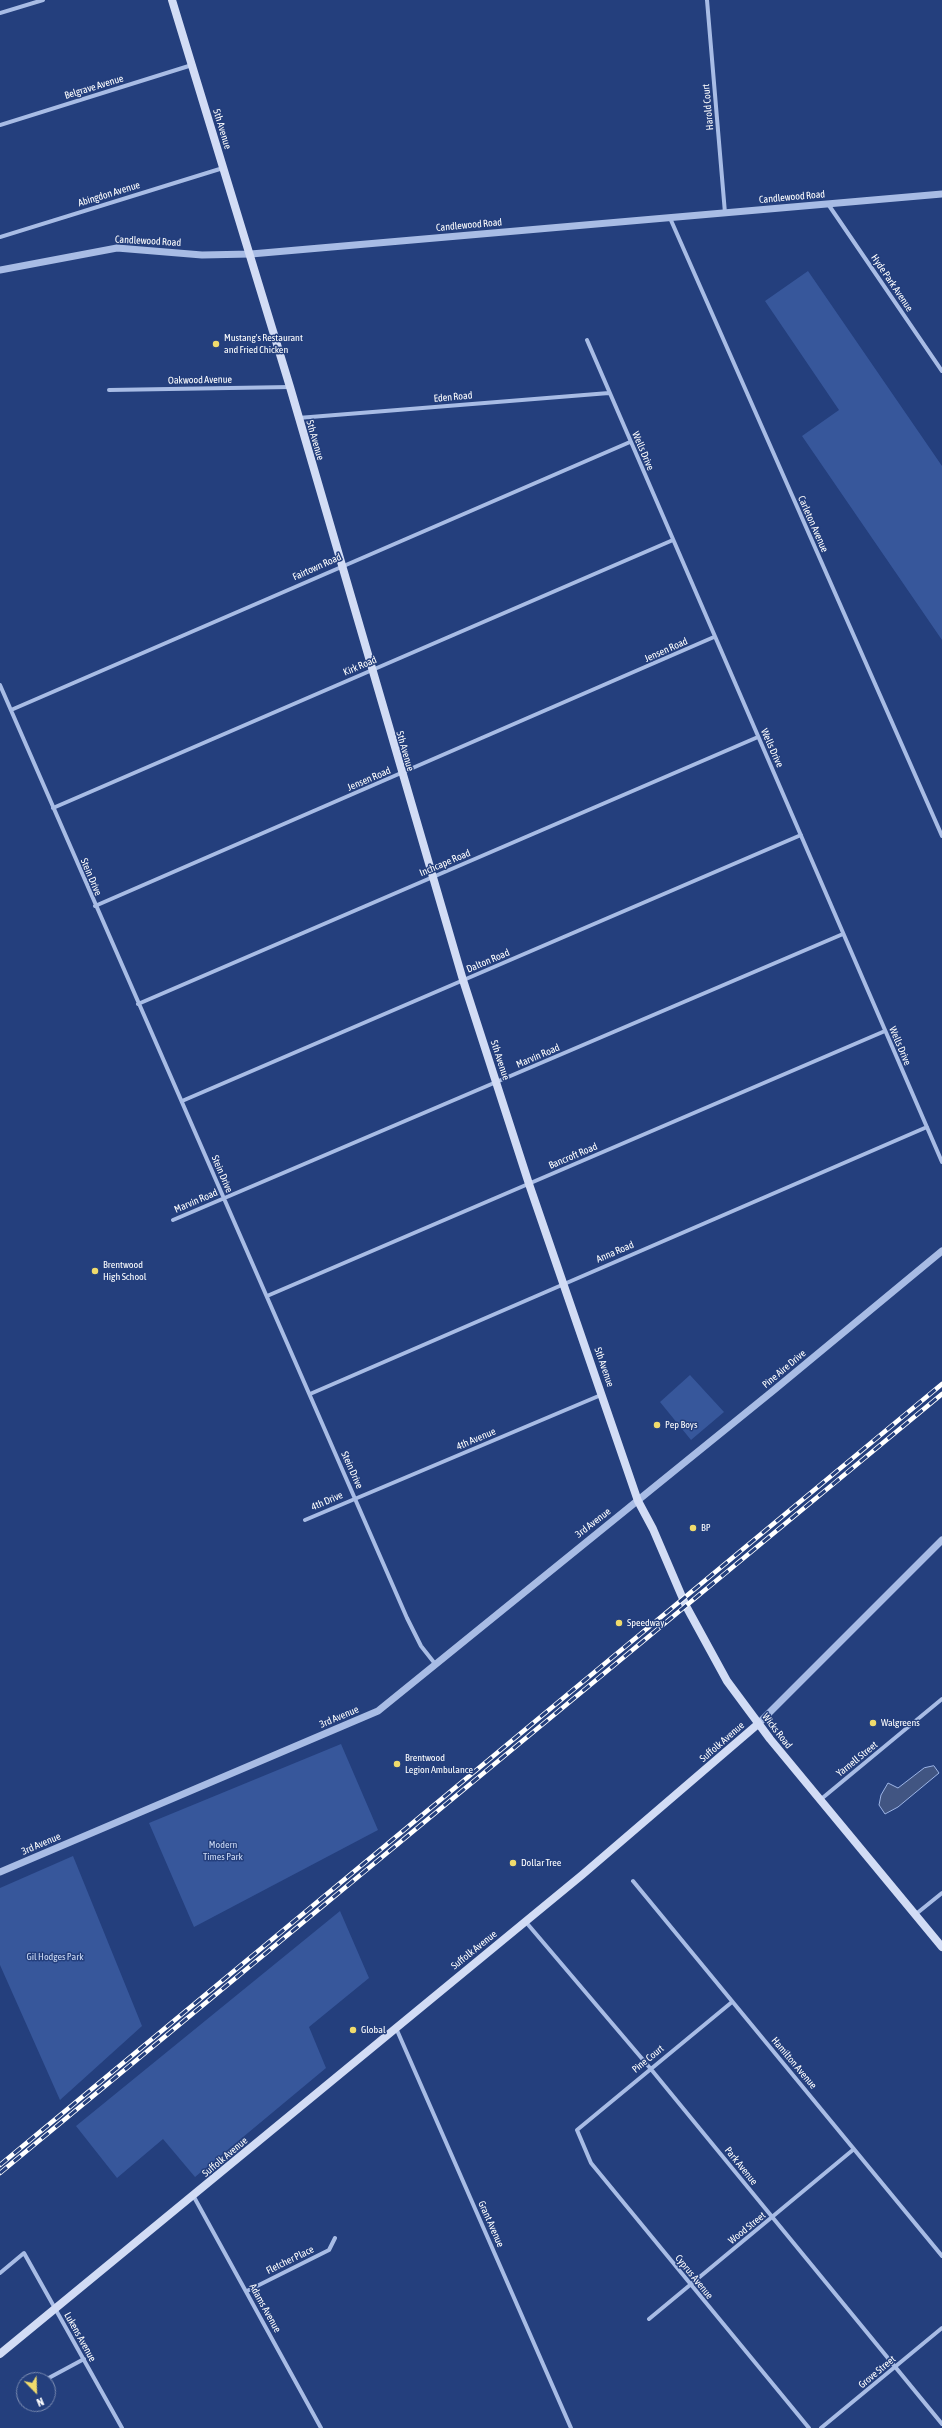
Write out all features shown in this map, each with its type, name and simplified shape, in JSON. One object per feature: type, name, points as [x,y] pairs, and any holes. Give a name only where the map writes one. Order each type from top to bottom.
[{"type":"main road","name":"5th Avenue","points":[[172,0],[290,387],[401,774],[463,980],[529,1184],[603,1395],[638,1501]]},
{"type":"main road","name":"Wicks Road","points":[[638,1501],[706,1646],[727,1681],[758,1724],[942,1947]]},
{"type":"main road","name":"Suffolk Avenue","points":[[0,2354],[194,2197],[396,2027],[612,1851],[758,1724]]},
{"type":"main road","points":[[916,1914],[942,1939]]},
{"type":"street","points":[[0,14],[43,0]]},
{"type":"street","name":"Harold Court","points":[[707,0],[725,213]]},
{"type":"street","name":"Belgrave Avenue","points":[[0,125],[192,65]]},
{"type":"street","name":"Abingdon Avenue","points":[[0,237],[223,168]]},
{"type":"street","name":"Candlewood Road","points":[[0,270],[117,248],[202,254],[250,254],[828,204],[940,196]]},
{"type":"street","name":"Hyde Park Avenue","points":[[828,204],[942,371]]},
{"type":"street","name":"Carleton Avenue","points":[[670,218],[942,836]]},
{"type":"street","name":"Wells Drive","points":[[587,340],[942,1162]]},
{"type":"street","name":"Oakwood Avenue","points":[[109,390],[290,387]]},
{"type":"street","name":"Eden Road","points":[[298,418],[609,393]]},
{"type":"street","name":"Fairtown Road","points":[[11,710],[630,442]]},
{"type":"street","name":"Kirk Road","points":[[53,808],[673,540]]},
{"type":"street","name":"Jensen Road","points":[[95,906],[714,637]]},
{"type":"street","name":"Stein Drive","points":[[0,685],[95,906],[356,1498],[407,1618],[421,1646],[436,1665]]},
{"type":"street","name":"Inchcape Road","points":[[138,1004],[758,737]]},
{"type":"street","name":"Dalton Road","points":[[182,1101],[801,835]]},
{"type":"street","name":"Marvin Road","points":[[173,1220],[843,934]]},
{"type":"street","name":"Bancroft Road","points":[[267,1296],[885,1031]]},
{"type":"street","name":"Anna Road","points":[[310,1394],[927,1127]]},
{"type":"street","name":"Pine Aire Drive","points":[[638,1501],[942,1251]]},
{"type":"street","name":"4th Avenue","points":[[356,1498],[603,1395]]},
{"type":"street","name":"4th Drive","points":[[305,1520],[356,1498]]},
{"type":"street","name":"3rd Avenue","points":[[0,1872],[378,1711],[587,1540],[638,1501]]},
{"type":"street","name":"Suffolk Avenue","points":[[758,1724],[942,1540]]},
{"type":"street","name":"Yarnell Street","points":[[820,1800],[942,1699]]},
{"type":"street","name":"Hamilton Avenue","points":[[633,1881],[942,2256]]},
{"type":"street","points":[[916,1914],[942,1893]]},
{"type":"street","name":"Park Avenue","points":[[525,1921],[650,2068],[896,2366],[942,2424]]},
{"type":"street","name":"Pine Court","points":[[576,2130],[732,2002]]},
{"type":"street","name":"Grant Avenue","points":[[396,2027],[571,2428]]},
{"type":"street","name":"Cyprus Avenue","points":[[576,2130],[591,2163],[809,2428]]},
{"type":"street","name":"Wood Street","points":[[650,2319],[690,2284],[854,2149]]},
{"type":"street","name":"Adams Avenue","points":[[194,2197],[321,2428]]},
{"type":"street","name":"Fletcher Place","points":[[247,2291],[329,2250],[335,2238]]},
{"type":"street","name":"Lukens Avenue","points":[[0,2273],[24,2253],[122,2428]]},
{"type":"street","name":"Grove Street","points":[[822,2428],[942,2328]]},
{"type":"street","points":[[56,2374],[84,2359]]},
{"type":"green space","points":[[808,271],[942,466],[942,640],[802,436],[839,410],[765,301]]},
{"type":"green space","points":[[690,1375],[724,1412],[691,1440],[660,1402]]},
{"type":"green space","name":"Modern Times Park","points":[[341,1744],[378,1830],[194,1927],[149,1823]]},
{"type":"green space","name":"Gil Hodges Park","points":[[73,1856],[142,2026],[60,2100],[0,1965],[0,1888]]},
{"type":"green space","points":[[340,1911],[369,1978],[309,2027],[326,2068],[195,2177],[163,2139],[117,2178],[76,2126]]},
{"type":"shaded area","points":[[934,1766],[939,1773],[898,1807],[885,1814],[879,1805],[881,1795],[888,1783],[898,1788],[924,1768]]},
{"type":"railway","points":[[0,2165],[942,1384]]},
{"type":"railway","points":[[0,2173],[942,1394]]},
{"type":"place","name":"Mustang's Restaurant and Fried Chicken","points":[[216,344]]},
{"type":"place","name":"Brentwood High School","points":[[95,1271]]},
{"type":"place","name":"Pep Boys","points":[[657,1425]]},
{"type":"place","name":"BP","points":[[693,1528]]},
{"type":"place","name":"Speedway","points":[[619,1623]]},
{"type":"place","name":"Walgreens","points":[[873,1723]]},
{"type":"place","name":"Brentwood Legion Ambulance","points":[[397,1764]]},
{"type":"place","name":"Dollar Tree","points":[[513,1863]]},
{"type":"place","name":"Global","points":[[353,2030]]}]
